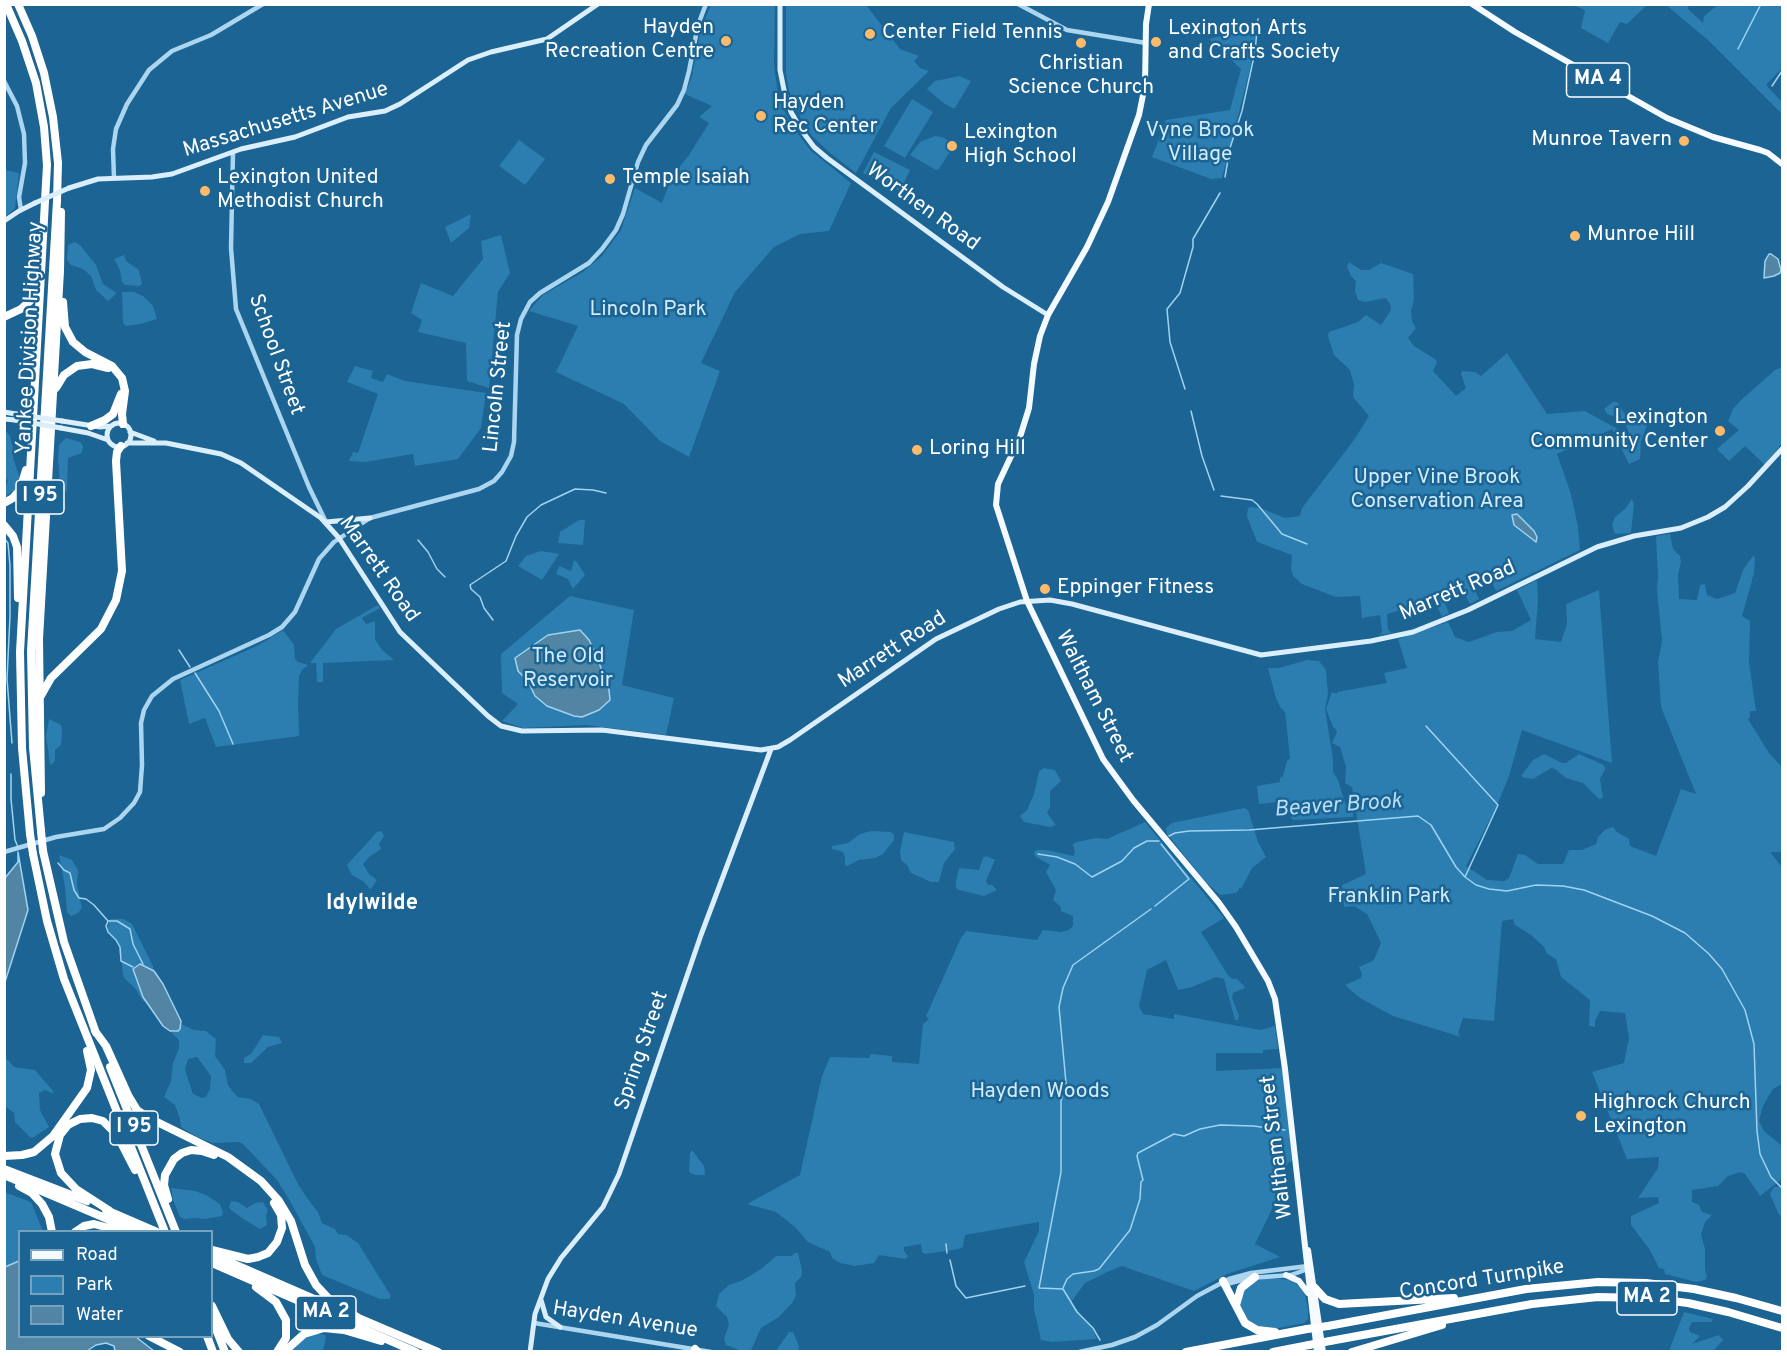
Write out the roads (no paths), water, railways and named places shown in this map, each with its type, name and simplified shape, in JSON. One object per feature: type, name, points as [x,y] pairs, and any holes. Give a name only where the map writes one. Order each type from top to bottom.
[{"type":"highway","name":"Yankee Division Highway","points":[[6,4],[28,58],[43,120],[47,177],[20,676],[21,736],[30,834],[55,950],[83,1029],[164,1230]]},
{"type":"highway","name":"Yankee Division Highway","points":[[18,4],[36,48],[50,98],[56,137],[58,185],[31,651],[32,735],[39,819],[52,896],[65,947],[95,1031],[175,1228]]},
{"type":"highway","points":[[39,819],[41,797],[39,628],[60,271],[61,207],[58,185]]},
{"type":"highway","points":[[4,317],[21,309],[33,297],[43,256]]},
{"type":"highway","points":[[60,271],[66,331],[80,349],[109,364],[120,374],[125,391],[123,424]]},
{"type":"highway","points":[[53,395],[62,378],[77,366],[96,364],[112,371],[120,386],[118,405],[109,417],[91,426]]},
{"type":"highway","points":[[39,700],[53,676],[99,631],[115,603],[122,571],[116,461],[117,452],[124,445]]},
{"type":"highway","points":[[4,503],[13,498],[21,489],[32,451]]},
{"type":"highway","points":[[4,525],[13,536],[17,549],[18,599],[22,619]]},
{"type":"highway","points":[[4,1156],[25,1155],[43,1146],[84,1094],[91,1070],[83,1029]]},
{"type":"highway","points":[[95,1031],[106,1046],[137,1110],[152,1120],[228,1157],[261,1181],[279,1201],[291,1221],[305,1265],[314,1282],[332,1301],[360,1319]]},
{"type":"highway","points":[[110,1211],[73,1187],[64,1178],[57,1163],[56,1149],[59,1137],[68,1125],[80,1119],[100,1120],[114,1130],[140,1182],[151,1197]]},
{"type":"highway","points":[[175,1228],[164,1181],[167,1169],[174,1159],[185,1152],[198,1150],[233,1166],[253,1181],[273,1201],[281,1215],[281,1232],[272,1249],[258,1257],[241,1259],[213,1253]]},
{"type":"highway","points":[[4,1169],[154,1230]]},
{"type":"highway","points":[[4,1177],[38,1198],[48,1215],[52,1230]]},
{"type":"highway","points":[[4,1177],[133,1230]]},
{"type":"highway","points":[[78,1230],[94,1224],[116,1230]]},
{"type":"highway","name":"MA 2","points":[[213,1253],[438,1352]]},
{"type":"highway","name":"MA 2","points":[[213,1263],[415,1352]]},
{"type":"highway","points":[[237,1274],[269,1295],[282,1311],[287,1324],[287,1333],[277,1352]]},
{"type":"highway","points":[[1236,1306],[1240,1289],[1254,1277]]},
{"type":"highway","name":"Concord Turnpike","points":[[1186,1352],[1476,1298],[1568,1284],[1640,1282],[1712,1292],[1782,1311]]},
{"type":"highway","points":[[1224,1283],[1242,1319],[1252,1328],[1263,1331],[1291,1332]]},
{"type":"highway","points":[[1314,1287],[1325,1299],[1339,1304],[1476,1298]]},
{"type":"highway","name":"Concord Turnpike","points":[[1273,1352],[1562,1300],[1634,1298],[1670,1300],[1711,1308],[1782,1328]]},
{"type":"highway","points":[[213,1307],[228,1338],[239,1352]]},
{"type":"highway","points":[[1352,1352],[1468,1316]]},
{"type":"highway","points":[[213,1322],[225,1352]]},
{"type":"highway","points":[[284,1352],[304,1334],[327,1328],[344,1330],[415,1352]]},
{"type":"highway","points":[[153,1338],[180,1352]]},
{"type":"highway","points":[[1286,1352],[1298,1347]]},
{"type":"main road","name":"Massachusetts Avenue","points":[[4,221],[35,203],[89,181],[172,174],[233,152],[295,137],[348,117],[393,108],[468,60],[491,52],[547,39],[598,4]]},
{"type":"main road","name":"Worthen Road","points":[[780,4],[780,70],[784,90],[791,112],[814,147],[1003,287],[1048,315]]},
{"type":"main road","name":"Waltham Street","points":[[1149,4],[1142,104],[1112,193],[1092,236],[1048,315],[1037,346],[1032,398],[1027,417],[996,493],[999,518],[1027,601],[1103,759],[1133,800],[1219,903],[1268,981],[1275,999],[1306,1244],[1317,1352]]},
{"type":"main road","name":"MA 4","points":[[1472,4],[1515,32],[1666,118],[1713,137],[1768,153],[1782,164]]},
{"type":"main road","points":[[4,412],[15,417],[61,425],[88,433],[108,440],[114,446],[124,445],[130,438],[130,432]]},
{"type":"main road","points":[[4,419],[15,417]]},
{"type":"main road","points":[[61,425],[111,426],[123,424],[130,432],[158,442]]},
{"type":"main road","points":[[108,440],[107,432],[111,426]]},
{"type":"main road","name":"Marrett Road","points":[[124,445],[158,442],[184,445],[227,456],[326,522],[339,538],[400,632],[501,726],[522,731],[602,730],[739,748],[771,749],[790,740],[942,635],[1005,606],[1027,601],[1050,600],[1070,603],[1259,655],[1273,655],[1382,639],[1439,623],[1597,547],[1634,536],[1680,528],[1708,517],[1725,507],[1748,486],[1782,449]]},
{"type":"main road","points":[[326,522],[370,518]]},
{"type":"main road","name":"Spring Street","points":[[530,1352],[534,1323],[542,1293],[554,1268],[597,1216],[613,1188],[718,886],[771,749]]},
{"type":"main road","name":"Waltham Street","points":[[1308,1268],[1314,1287],[1323,1352]]},
{"type":"main road","points":[[1286,1275],[1299,1281],[1310,1295]]},
{"type":"main road","points":[[542,1293],[545,1316],[560,1327]]},
{"type":"street","points":[[114,178],[112,149],[116,129],[127,104],[149,70],[165,55],[211,35],[263,4]]},
{"type":"street","name":"Lincoln Street","points":[[4,852],[56,837],[104,829],[120,818],[137,799],[140,792],[141,723],[144,710],[152,696],[173,679],[282,627],[295,612],[319,559],[339,538],[370,518],[479,489],[494,480],[507,465],[514,442],[517,335],[521,319],[530,302],[540,292],[589,263],[616,230],[638,162],[646,145],[677,105],[684,90],[698,25],[706,4]]},
{"type":"street","points":[[1018,4],[1067,30],[1146,43]]},
{"type":"street","points":[[4,81],[18,108],[24,139],[24,165],[19,197],[21,210]]},
{"type":"street","name":"School Street","points":[[233,152],[231,248],[236,309],[311,493],[326,522]]},
{"type":"street","points":[[308,510],[311,493]]},
{"type":"street","points":[[308,510],[314,499]]},
{"type":"street","points":[[1224,1283],[1254,1277],[1286,1275],[1308,1268]]},
{"type":"street","points":[[1079,1352],[1135,1337],[1204,1293],[1251,1273],[1308,1268]]},
{"type":"street","name":"Hayden Avenue","points":[[534,1323],[711,1352]]},
{"type":"water","points":[[1771,254],[1778,259],[1781,270],[1774,276],[1764,278],[1765,261]]},
{"type":"water","points":[[1517,514],[1534,531],[1537,537],[1536,542],[1514,525],[1512,515]]},
{"type":"water","points":[[580,630],[589,640],[596,654],[609,690],[610,700],[599,710],[582,717],[547,706],[535,696],[528,681],[518,671],[515,658],[548,635]]},
{"type":"water","points":[[18,852],[28,910],[5,982],[5,878],[18,862]]},
{"type":"water","points":[[140,964],[154,971],[163,984],[181,1021],[178,1031],[170,1031],[163,1026],[143,997],[133,969]]},
{"type":"water","points":[[18,1261],[18,1338],[137,1338],[154,1351],[115,1351],[114,1346],[106,1343],[96,1345],[87,1351],[5,1351],[5,1267]]},
{"type":"waterway","points":[[1738,49],[1761,4]]},
{"type":"waterway","points":[[1225,177],[1230,148],[1242,111],[1255,52],[1258,19]]},
{"type":"waterway","points":[[1772,86],[1782,71]]},
{"type":"waterway","points":[[1185,389],[1170,342],[1167,309],[1180,293],[1193,247],[1193,239],[1220,193]]},
{"type":"waterway","points":[[1191,411],[1202,456],[1214,490]]},
{"type":"waterway","points":[[493,620],[470,585],[506,561],[527,517],[541,505],[575,489],[606,493]]},
{"type":"waterway","points":[[1221,496],[1252,500],[1282,534],[1307,544]]},
{"type":"waterway","points":[[4,538],[8,543],[10,566],[7,679],[12,743]]},
{"type":"waterway","points":[[418,540],[445,577]]},
{"type":"waterway","points":[[179,650],[190,667]]},
{"type":"waterway","points":[[195,673],[219,711],[233,744]]},
{"type":"waterway","points":[[1426,726],[1498,805],[1465,877]]},
{"type":"waterway","points":[[11,774],[11,799],[15,840],[18,847]]},
{"type":"waterway","name":"Beaver Brook","points":[[1169,836],[1189,831],[1249,830],[1418,816],[1431,825],[1456,867],[1476,885],[1507,891],[1536,885],[1563,886],[1584,890],[1652,916],[1685,933],[1722,969],[1745,1010],[1754,1044],[1760,1154],[1771,1177],[1782,1188]]},
{"type":"waterway","name":"Beaver Brook","points":[[1038,854],[1057,857],[1075,864],[1092,877],[1122,861],[1134,848],[1147,841],[1159,841]]},
{"type":"waterway","points":[[1155,906],[1189,879],[1161,844]]},
{"type":"waterway","points":[[58,863],[70,873],[74,890],[79,898],[86,899],[94,905],[108,921],[106,926],[120,947],[121,961],[133,967]]},
{"type":"waterway","points":[[1100,1340],[1093,1328],[1077,1312],[1063,1289],[1039,1288],[1061,1172],[1061,1101],[1066,1083],[1059,1007],[1063,988],[1073,965],[1151,909]]},
{"type":"waterway","points":[[108,921],[117,921],[130,929],[133,944],[143,964]]},
{"type":"waterway","points":[[1063,1288],[1067,1279],[1073,1274],[1099,1269],[1130,1230],[1140,1199],[1143,1180],[1138,1153],[1174,1134],[1184,1136],[1200,1129],[1220,1125],[1285,1130]]},
{"type":"waterway","points":[[946,1244],[947,1253]]},
{"type":"waterway","points":[[950,1260],[956,1286],[966,1298],[1025,1286]]},
{"type":"place","name":"Center Field Tennis","points":[[870,34]]},
{"type":"place","name":"Hayden Recreation Centre","points":[[726,41]]},
{"type":"place","name":"Lexington Arts and Crafts Society","points":[[1156,42]]},
{"type":"place","name":"Christian Science Church","points":[[1081,43]]},
{"type":"place","name":"Hayden Rec Center","points":[[761,116]]},
{"type":"place","name":"Munroe Tavern","points":[[1684,141]]},
{"type":"place","name":"Lexington High School","points":[[952,146]]},
{"type":"place","name":"Temple Isaiah","points":[[610,179]]},
{"type":"place","name":"Lexington United Methodist Church","points":[[205,191]]},
{"type":"place","name":"Munroe Hill","points":[[1575,236]]},
{"type":"place","name":"Lexington Community Center","points":[[1720,431]]},
{"type":"place","name":"Loring Hill","points":[[917,450]]},
{"type":"place","name":"Eppinger Fitness","points":[[1045,589]]},
{"type":"place","name":"Highrock Church Lexington","points":[[1581,1116]]},
{"type":"district","name":"Idylwilde","points":[[372,905]]},
{"type":"park label","name":"Vyne Brook Village","points":[[1200,144]]},
{"type":"park label","name":"Lincoln Park","points":[[648,311]]},
{"type":"park label","name":"Upper Vine Brook Conservation Area","points":[[1437,491]]},
{"type":"park label","name":"The Old Reservoir","points":[[568,670]]},
{"type":"park label","name":"Franklin Park","points":[[1389,898]]},
{"type":"park label","name":"Hayden Woods","points":[[1040,1093]]}]
